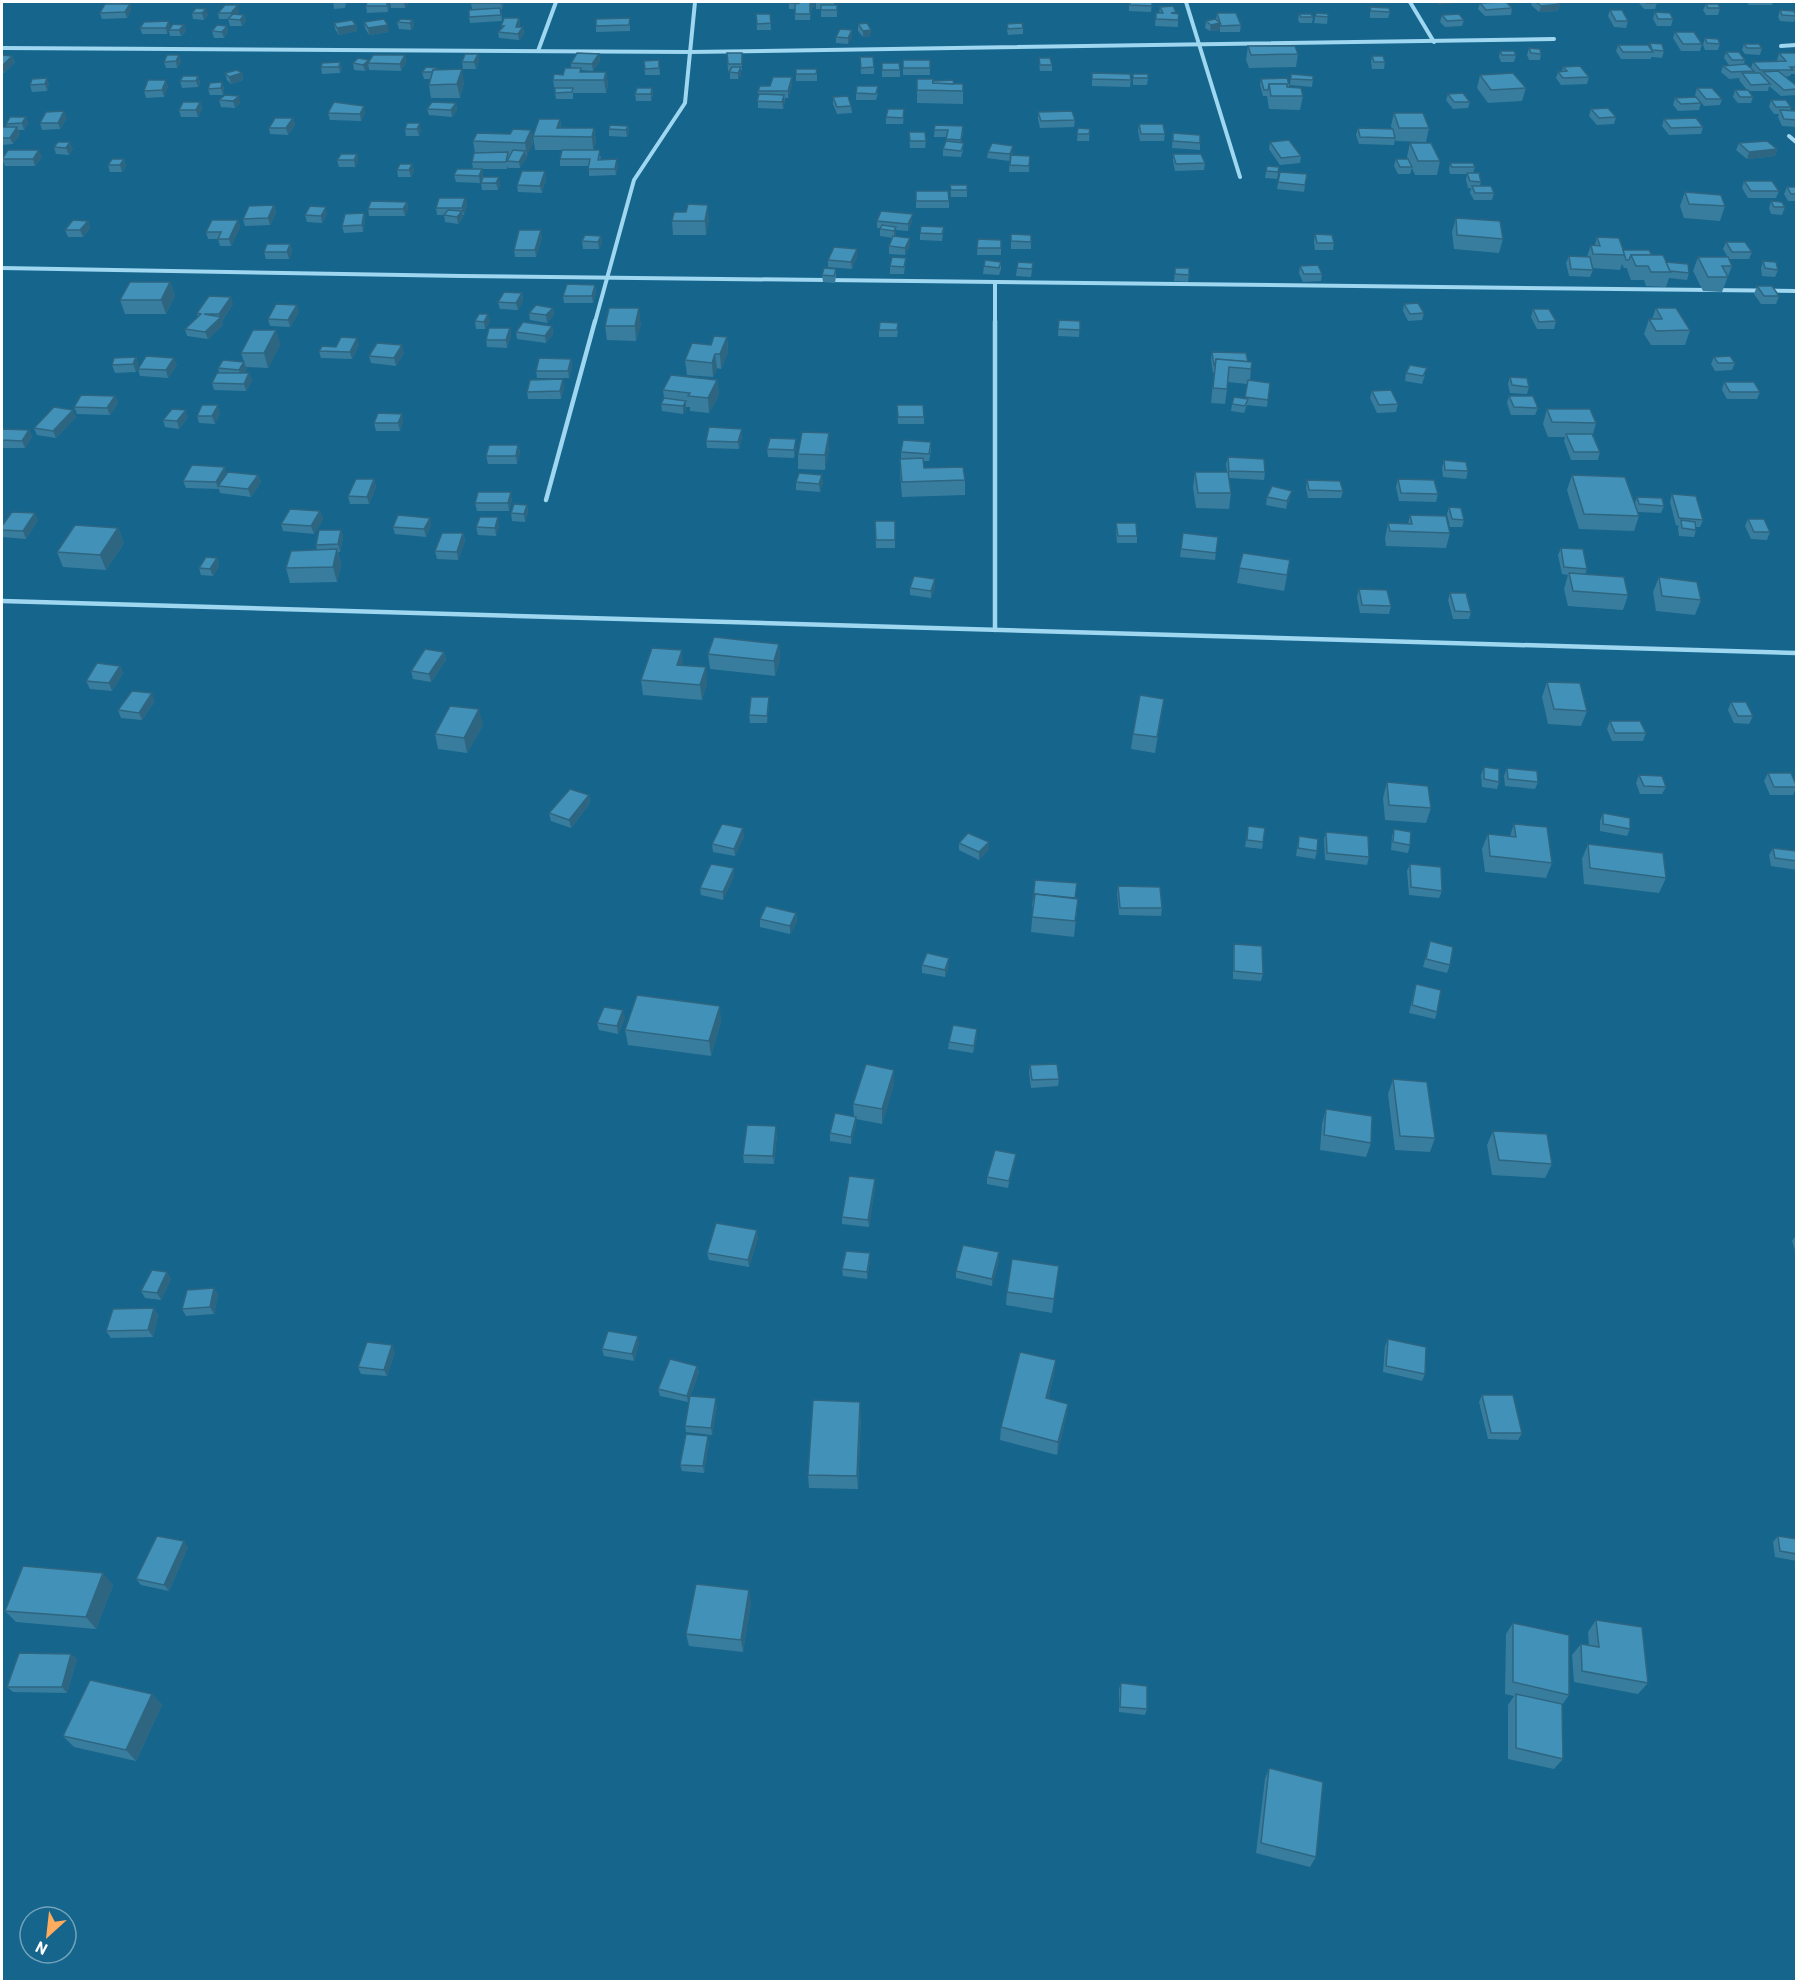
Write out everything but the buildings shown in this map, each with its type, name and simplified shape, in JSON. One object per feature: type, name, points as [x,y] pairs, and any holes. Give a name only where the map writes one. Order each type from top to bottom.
[{"type":"street","points":[[538,51],[556,2]]},
{"type":"street","points":[[546,500],[634,180],[685,103],[695,2]]},
{"type":"street","points":[[1186,2],[1240,177]]},
{"type":"street","points":[[1410,2],[1434,42]]},
{"type":"street","points":[[2,48],[690,52],[1554,39]]},
{"type":"street","points":[[1781,46],[1797,45]]},
{"type":"street","points":[[1789,136],[1797,142]]},
{"type":"street","points":[[2,268],[607,278],[1797,291]]},
{"type":"street","points":[[995,282],[995,630]]},
{"type":"street","points":[[2,601],[1797,653]]}]
